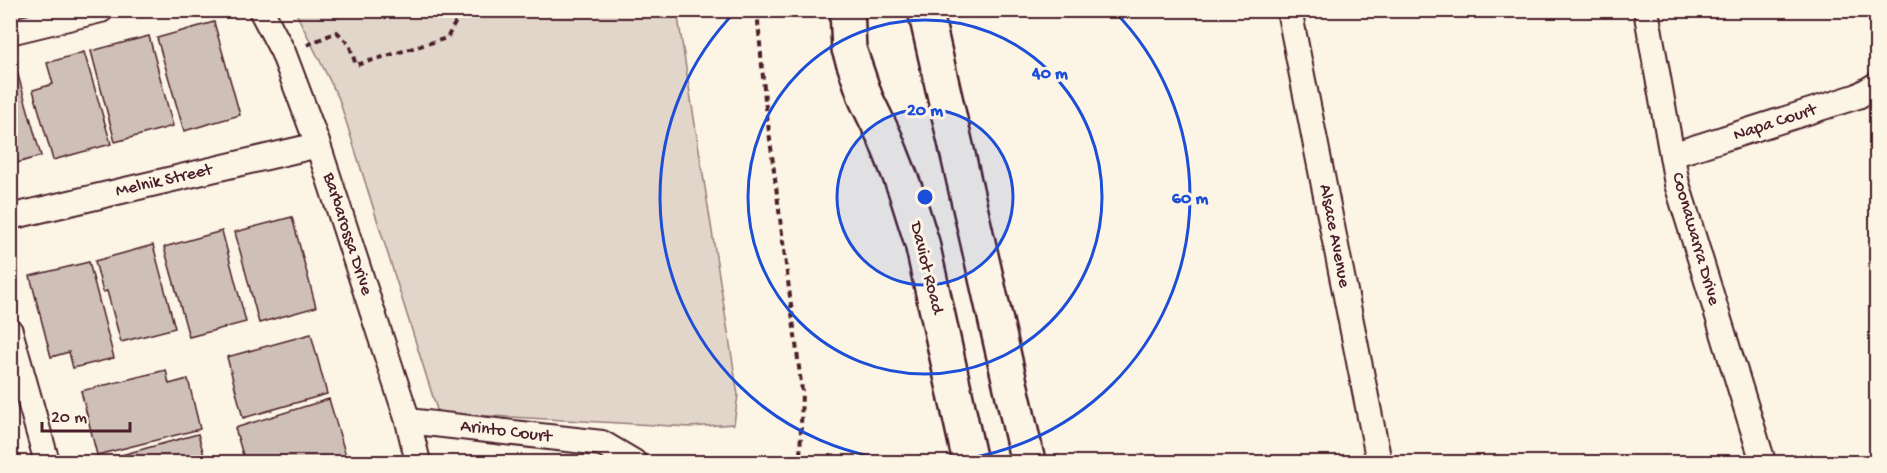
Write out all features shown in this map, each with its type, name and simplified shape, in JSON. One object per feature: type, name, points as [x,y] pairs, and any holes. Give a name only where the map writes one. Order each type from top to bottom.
[{"type":"street","points":[[10,32],[101,10]]},
{"type":"street","name":"Barbarossa Drive","points":[[261,10],[283,51],[318,145],[408,421],[418,462]]},
{"type":"street","name":"Daviot Road","points":[[847,10],[849,48],[866,99],[885,138],[905,189],[922,243],[970,462]]},
{"type":"street","points":[[925,10],[1028,462]]},
{"type":"street","name":"Alsace Avenue","points":[[1289,10],[1379,462]]},
{"type":"street","name":"Coonawarra Drive","points":[[1646,10],[1677,184],[1763,462]]},
{"type":"street","name":"Napa Court","points":[[1672,155],[1858,96],[1876,86]]},
{"type":"street","name":"Melnik Street","points":[[10,217],[318,145]]},
{"type":"street","points":[[10,331],[47,462]]},
{"type":"street","name":"Arinto Court","points":[[408,421],[602,443],[634,462]]},
{"type":"path","points":[[303,46],[337,32],[349,44],[356,66],[447,38],[462,10]]},
{"type":"path","points":[[757,10],[765,100],[802,391],[800,462]]},
{"type":"shaded area","points":[[295,11],[677,11],[738,395],[734,424],[690,427],[438,413],[339,99]]},
{"type":"building","points":[[214,22],[240,115],[184,131],[157,38]]},
{"type":"building","points":[[149,36],[173,126],[115,142],[91,51]]},
{"type":"building","points":[[84,52],[111,144],[53,160],[33,90],[53,84],[47,63]]},
{"type":"building","points":[[16,68],[41,156],[10,165],[10,70]]},
{"type":"building","points":[[292,217],[316,307],[259,323],[235,232]]},
{"type":"building","points":[[222,231],[246,322],[189,337],[164,247]]},
{"type":"building","points":[[153,245],[175,328],[121,342],[107,291],[103,292],[95,261]]},
{"type":"building","points":[[89,262],[114,358],[73,368],[69,352],[51,357],[30,276]]},
{"type":"building","points":[[311,334],[327,394],[243,418],[227,357]]},
{"type":"building","points":[[166,370],[169,384],[188,379],[200,429],[97,455],[81,391]]},
{"type":"building","points":[[329,399],[346,456],[325,462],[245,462],[235,428]]},
{"type":"building","points":[[198,434],[206,462],[96,462]]}]
